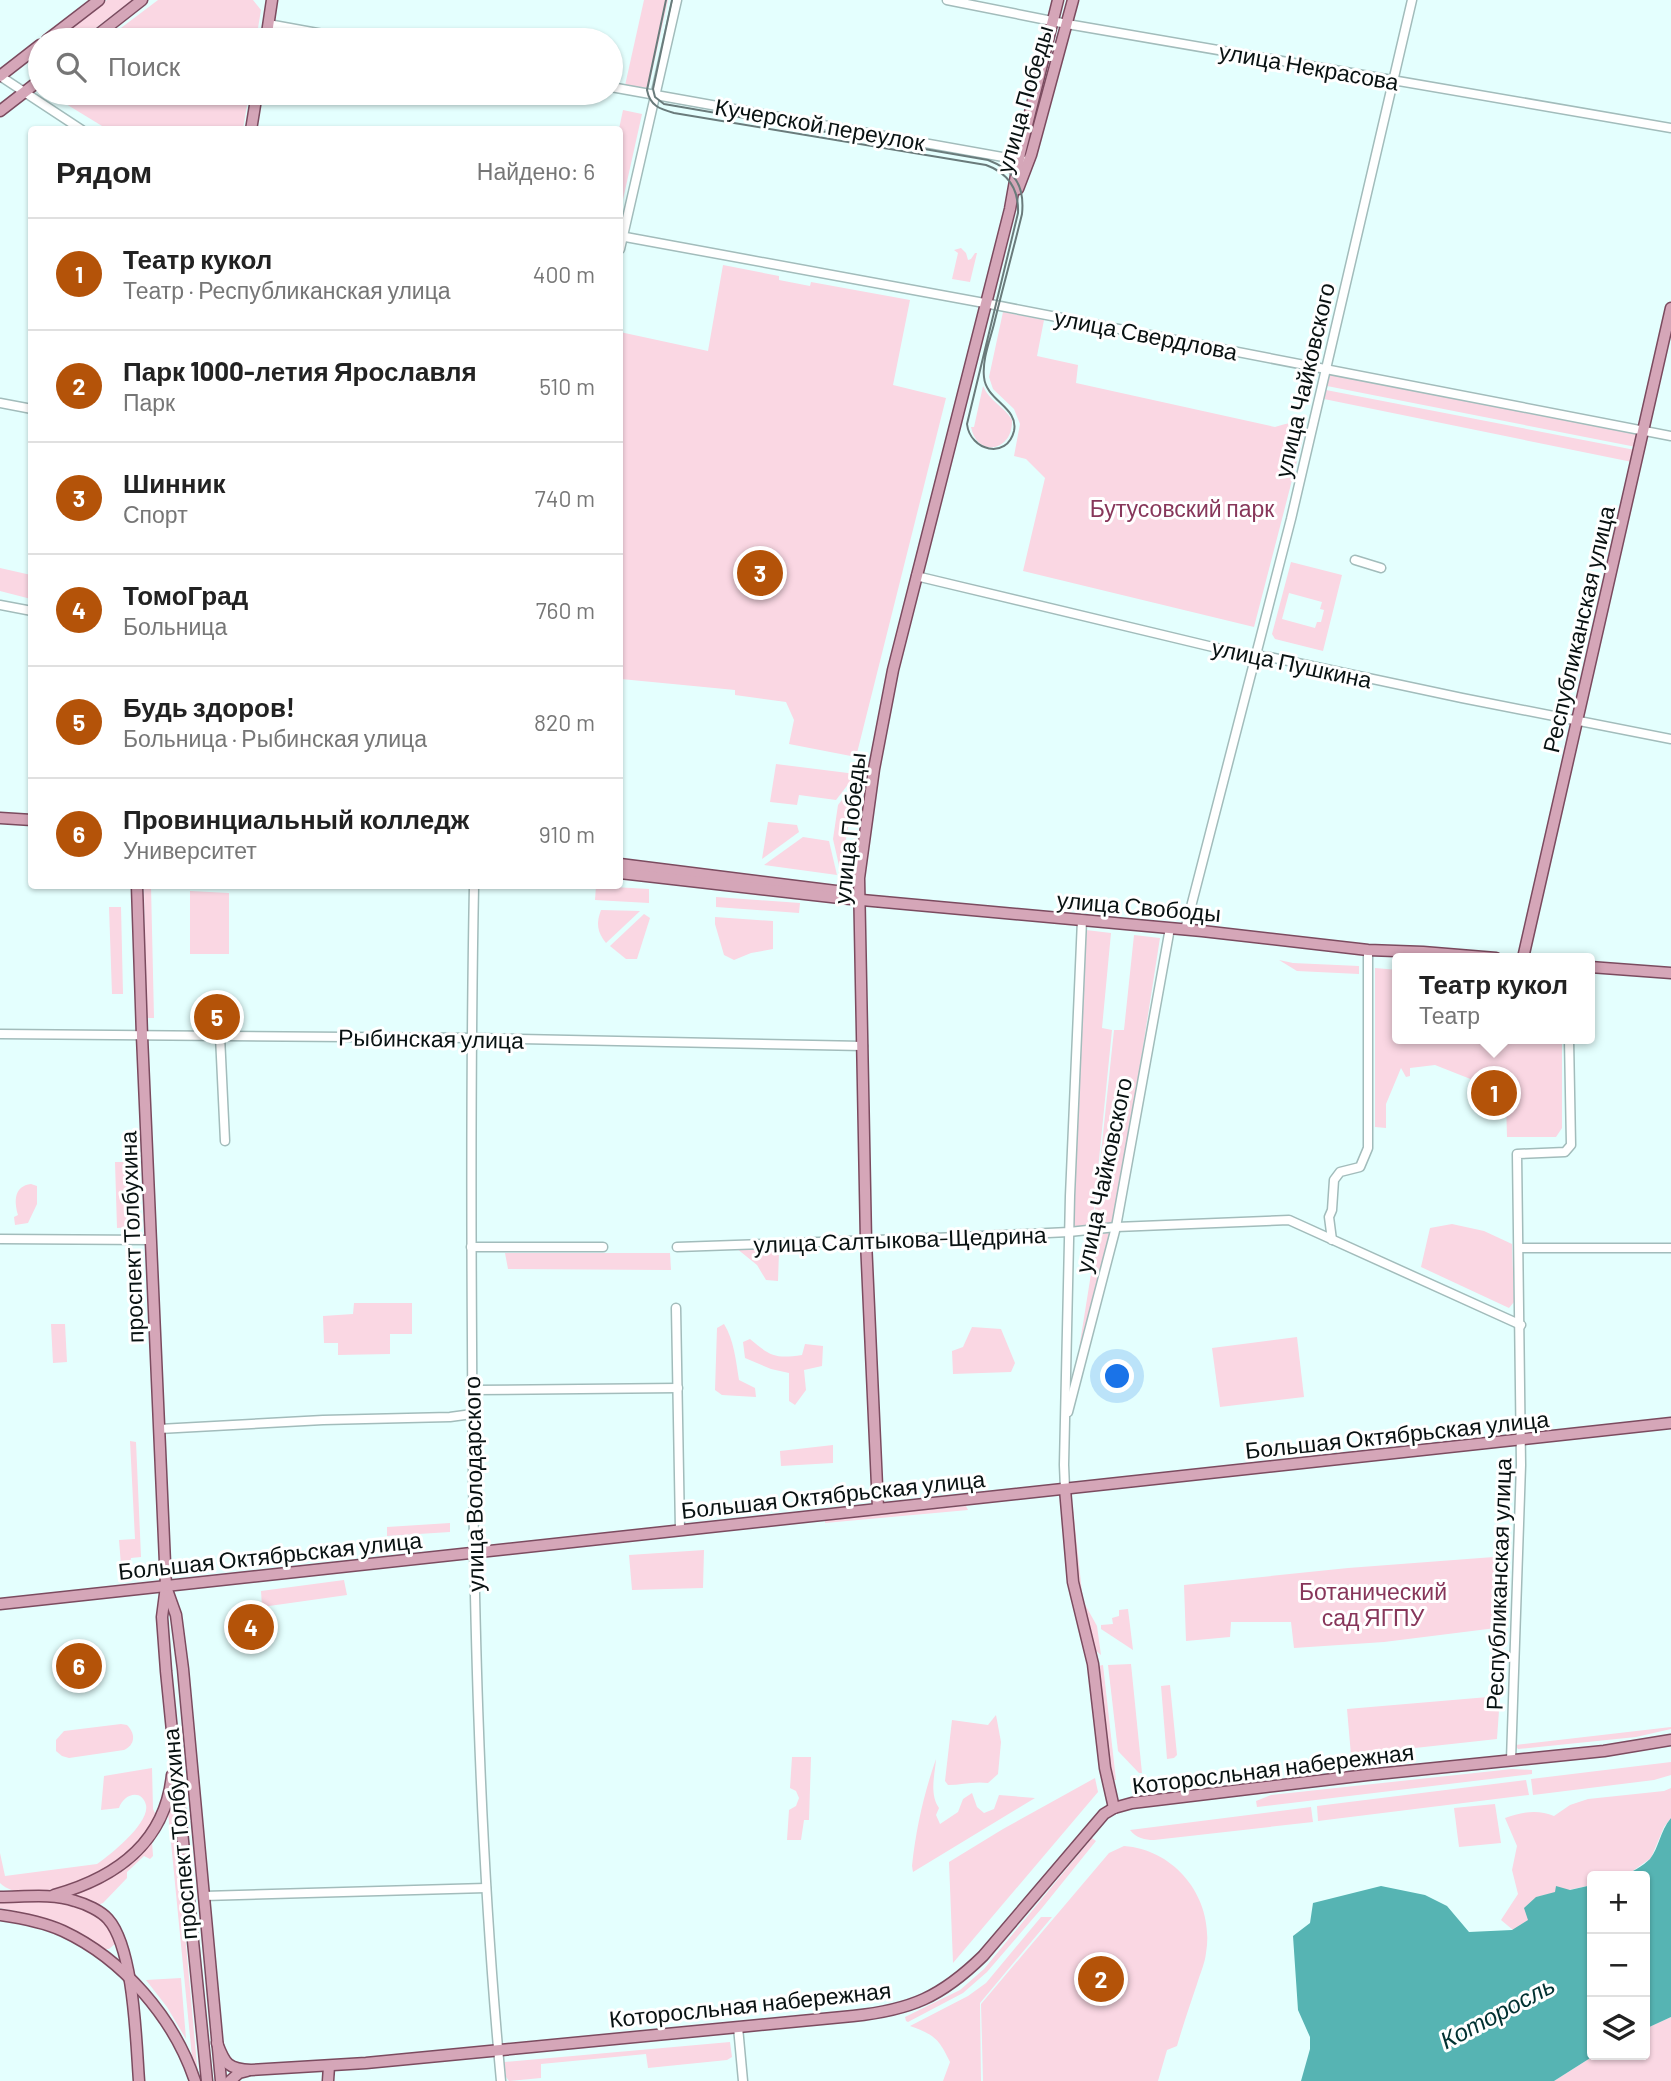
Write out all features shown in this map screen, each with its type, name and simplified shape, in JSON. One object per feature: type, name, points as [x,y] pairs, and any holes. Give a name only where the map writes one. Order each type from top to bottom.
[{"type":"main road","points":[[63,28],[99,0]]},
{"type":"main road","points":[[106,28],[142,0]]},
{"type":"main road","name":"улица Победы","points":[[1023,161],[1058,0]]},
{"type":"main road","name":"улица Победы","points":[[878,1508],[866,1241],[860,863],[881,724],[916,576],[1023,161],[1073,0]]},
{"type":"main road","points":[[268,28],[270,2]]},
{"type":"main road","points":[[0,76],[28,54]]},
{"type":"main road","points":[[0,111],[28,89]]},
{"type":"main road","points":[[252,126],[255,105]]},
{"type":"main road","name":"Республиканская улица","points":[[1524,953],[1671,308]]},
{"type":"main road","points":[[0,818],[28,820]]},
{"type":"main road","name":"улица Свободы","points":[[623,863],[769,881],[859,897]]},
{"type":"main road","name":"улица Свободы","points":[[623,873],[1400,953]]},
{"type":"main road","name":"проспект Толбухина","points":[[137,889],[166,1586],[162,1617],[207,2081]]},
{"type":"main road","name":"улица Свободы","points":[[1368,950],[1392,955]]},
{"type":"main road","points":[[1595,967],[1671,973]]},
{"type":"main road","name":"Большая Октябрьская улица","points":[[0,1604],[1671,1423]]},
{"type":"main road","name":"улица Чайковского","points":[[1065,1489],[1073,1582],[1093,1664],[1105,1768],[1114,1808]]},
{"type":"main road","name":"проспект Толбухина","points":[[166,1586],[176,1615],[183,1669],[221,2081]]},
{"type":"main road","name":"Которосльная набережная","points":[[251,2070],[307,2065],[329,2066],[870,2015],[896,2010],[937,1994],[983,1956],[1089,1830],[1104,1814],[1114,1808],[1132,1802],[1604,1751],[1671,1740]]},
{"type":"main road","points":[[46,1897],[96,1880],[117,1868],[144,1842],[159,1824],[167,1804],[174,1757]]},
{"type":"main road","points":[[0,1897],[46,1897],[76,1901],[110,1920],[124,1951],[129,1978],[139,2081]]},
{"type":"main road","points":[[0,1915],[49,1926],[78,1939],[101,1954],[129,1978],[157,2010],[176,2038],[195,2081]]},
{"type":"main road","points":[[101,1954],[114,1952],[120,1946],[120,1939]]},
{"type":"main road","points":[[133,2017],[141,2008],[147,2006],[157,2010]]},
{"type":"main road","points":[[217,2043],[230,2067],[251,2070]]},
{"type":"main road","points":[[328,2081],[329,2066]]},
{"type":"main road","points":[[230,2081],[239,2073],[251,2070]]},
{"type":"street","points":[[623,227],[677,0]]},
{"type":"street","name":"улица Некрасова","points":[[947,0],[1067,24],[1671,128]]},
{"type":"street","name":"улица Чайковского","points":[[1185,930],[1283,553],[1412,0]]},
{"type":"street","points":[[268,24],[290,28]]},
{"type":"street","points":[[0,76],[28,95]]},
{"type":"street","name":"Кучерской переулок","points":[[623,89],[1023,161]]},
{"type":"street","points":[[44,105],[76,126]]},
{"type":"street","name":"улица Свердлова","points":[[623,236],[985,303],[1671,436]]},
{"type":"street","points":[[0,403],[28,409]]},
{"type":"street","points":[[1354,561],[1381,568]]},
{"type":"street","name":"улица Пушкина","points":[[916,576],[1242,654],[1671,739]]},
{"type":"street","points":[[0,605],[28,610]]},
{"type":"street","name":"улица Володарского","points":[[474,889],[471,1247],[473,1553],[486,1888],[501,2081]]},
{"type":"street","name":"улица Чайковского","points":[[1065,1489],[1069,1232],[1082,920]]},
{"type":"street","name":"улица Чайковского","points":[[1064,1428],[1116,1227],[1170,928]]},
{"type":"street","points":[[1332,1240],[1329,1217],[1334,1180],[1340,1172],[1360,1167],[1368,1148],[1368,950]]},
{"type":"street","name":"Рыбинская улица","points":[[0,1034],[863,1045]]},
{"type":"street","points":[[220,1036],[225,1141]]},
{"type":"street","name":"Республиканская улица","points":[[1511,1760],[1521,1440],[1517,1154],[1565,1152],[1571,1145],[1569,1044]]},
{"type":"street","name":"улица Салтыкова-Щедрина","points":[[677,1247],[866,1241],[1290,1220],[1521,1325]]},
{"type":"street","points":[[0,1239],[151,1240]]},
{"type":"street","points":[[471,1247],[603,1247]]},
{"type":"street","points":[[1519,1248],[1671,1248]]},
{"type":"street","points":[[676,1308],[680,1530]]},
{"type":"street","points":[[472,1390],[678,1388]]},
{"type":"street","points":[[159,1429],[472,1414]]},
{"type":"street","points":[[204,1896],[486,1888]]},
{"type":"street","points":[[738,2027],[743,2081]]},
{"type":"green space","points":[[107,0],[132,0],[96,28],[70,28]]},
{"type":"green space","points":[[158,0],[253,0],[261,10],[258,28],[121,28]]},
{"type":"green space","points":[[644,0],[668,0],[647,95],[624,90]]},
{"type":"green space","points":[[68,105],[247,105],[244,126],[102,126]]},
{"type":"green space","points":[[623,110],[642,114],[623,200],[623,126],[620,126]]},
{"type":"green space","points":[[961,248],[968,260],[977,253],[970,282],[952,279],[958,253],[954,250]]},
{"type":"green space","points":[[723,265],[779,276],[779,280],[810,286],[811,282],[910,300],[893,385],[946,398],[856,757],[789,744],[794,720],[786,702],[735,695],[735,690],[623,679],[623,333],[708,351]]},
{"type":"green space","name":"Бутусовский парк","points":[[1003,312],[1044,320],[1037,356],[1078,365],[1076,383],[1275,427],[1304,424],[1300,432],[1304,434],[1254,627],[1023,571],[1045,478],[1026,459],[1014,456],[1020,424],[1014,409],[993,389],[989,377]]},
{"type":"green space","points":[[1330,373],[1640,434],[1636,447],[1327,386]]},
{"type":"green space","points":[[983,386],[1012,420],[1007,439],[994,447],[980,443],[971,427],[974,427]]},
{"type":"green space","points":[[1326,390],[1635,450],[1632,462],[1324,399]]},
{"type":"green space","points":[[1291,562],[1342,575],[1323,651],[1275,639],[1272,634]],"holes":[[[1289,593],[1322,602],[1320,609],[1324,610],[1321,622],[1317,622],[1315,628],[1282,619]]]},
{"type":"green space","points":[[0,568],[28,574],[28,598],[0,591]]},
{"type":"green space","points":[[776,764],[856,774],[836,800],[799,795],[797,805],[770,802]]},
{"type":"green space","points":[[857,781],[840,870],[833,839],[838,805]]},
{"type":"green space","points":[[768,822],[797,825],[799,832],[762,859]]},
{"type":"green space","points":[[803,837],[829,841],[837,875],[764,865]]},
{"type":"green space","points":[[144,889],[151,889],[154,1018],[146,1018]]},
{"type":"green space","points":[[596,889],[649,889],[649,903],[595,900]]},
{"type":"green space","points":[[190,891],[229,893],[229,954],[190,954]]},
{"type":"green space","points":[[716,897],[800,903],[799,913],[716,907]]},
{"type":"green space","points":[[109,907],[121,907],[123,994],[112,994]]},
{"type":"green space","points":[[601,910],[640,911],[606,943],[598,927]]},
{"type":"green space","points":[[644,914],[650,918],[637,959],[626,959],[610,946]]},
{"type":"green space","points":[[715,917],[773,921],[773,949],[751,953],[734,960],[724,955]]},
{"type":"green space","points":[[1086,930],[1111,933],[1102,1028],[1112,1030],[1092,1229],[1070,1231]]},
{"type":"green space","points":[[1134,935],[1160,938],[1115,1226],[1093,1229],[1114,1030],[1124,1030]]},
{"type":"green space","points":[[1279,960],[1359,966],[1359,974],[1297,971]]},
{"type":"green space","points":[[1375,968],[1392,969],[1392,1044],[1562,1044],[1562,1128],[1556,1137],[1507,1137],[1506,1101],[1501,1101],[1501,1098],[1508,1091],[1485,1083],[1472,1091],[1473,1080],[1435,1065],[1410,1068],[1410,1076],[1406,1077],[1401,1068],[1386,1104],[1386,1128],[1375,1127]]},
{"type":"green space","points":[[115,1162],[132,1162],[134,1227],[117,1228]]},
{"type":"green space","points":[[31,1184],[37,1186],[37,1204],[28,1223],[15,1225],[14,1217],[18,1215],[18,1191]]},
{"type":"green space","points":[[1452,1224],[1484,1231],[1512,1244],[1514,1302],[1509,1308],[1421,1267],[1430,1228]]},
{"type":"green space","points":[[1115,1227],[1083,1349],[1079,1349],[1098,1230]]},
{"type":"green space","points":[[781,1246],[778,1281],[766,1280],[757,1265],[736,1248]]},
{"type":"green space","points":[[505,1253],[670,1253],[671,1270],[508,1269]]},
{"type":"green space","points":[[354,1303],[412,1303],[412,1334],[390,1334],[390,1354],[338,1355],[338,1343],[324,1343],[323,1316],[353,1314]]},
{"type":"green space","points":[[51,1324],[65,1324],[67,1362],[53,1363]]},
{"type":"green space","points":[[724,1324],[736,1358],[739,1380],[755,1388],[756,1397],[722,1395],[715,1390],[717,1328]]},
{"type":"green space","points":[[972,1327],[1001,1329],[1015,1363],[1011,1372],[953,1374],[952,1351],[963,1347]]},
{"type":"green space","points":[[1297,1337],[1304,1397],[1220,1407],[1212,1348]]},
{"type":"green space","points":[[750,1339],[768,1353],[785,1357],[802,1355],[805,1344],[823,1346],[822,1366],[804,1370],[806,1390],[795,1405],[789,1401],[789,1373],[745,1358],[743,1342]]},
{"type":"green space","points":[[130,1441],[136,1442],[141,1557],[131,1558],[130,1564],[121,1565],[119,1540],[135,1539]]},
{"type":"green space","points":[[833,1445],[833,1463],[781,1466],[780,1451]]},
{"type":"green space","points":[[966,1506],[968,1510],[825,1523],[825,1519]]},
{"type":"green space","points":[[1070,1509],[1073,1509],[1083,1601],[1097,1626],[1101,1655],[1094,1649],[1078,1586]]},
{"type":"green space","points":[[450,1523],[450,1532],[387,1536],[387,1527]]},
{"type":"green space","points":[[704,1550],[703,1588],[632,1590],[629,1555]]},
{"type":"green space","name":"Ботанический сад ЯГПУ","points":[[1507,1556],[1504,1627],[1384,1642],[1294,1648],[1291,1622],[1231,1622],[1230,1637],[1186,1641],[1184,1585],[1348,1568]]},
{"type":"green space","points":[[344,1580],[347,1595],[262,1607],[261,1591]]},
{"type":"green space","points":[[1128,1609],[1133,1650],[1101,1629],[1101,1625],[1113,1624],[1112,1618],[1119,1616],[1119,1610]]},
{"type":"green space","points":[[1131,1664],[1142,1773],[1118,1751],[1108,1665]]},
{"type":"green space","points":[[1103,1665],[1116,1780],[1110,1777],[1098,1666]]},
{"type":"green space","points":[[1170,1685],[1177,1755],[1167,1759],[1161,1686]]},
{"type":"green space","points":[[1500,1696],[1497,1739],[1351,1755],[1347,1709]]},
{"type":"green space","points":[[996,1715],[1001,1742],[998,1774],[988,1783],[948,1785],[945,1781],[952,1720],[988,1725]]},
{"type":"green space","points":[[121,1724],[130,1728],[133,1736],[132,1742],[124,1750],[69,1758],[56,1751],[56,1740],[64,1731]]},
{"type":"green space","points":[[1671,1727],[1636,1737],[1518,1749],[1515,1745]]},
{"type":"green space","points":[[792,1757],[811,1757],[809,1820],[804,1820],[801,1840],[787,1840],[789,1810],[796,1806],[799,1798],[796,1791],[790,1788]]},
{"type":"green space","points":[[936,1759],[933,1790],[939,1808],[936,1815],[940,1824],[958,1812],[963,1799],[972,1793],[977,1807],[984,1813],[994,1809],[999,1795],[1035,1798],[913,1872],[918,1825]]},
{"type":"green space","points":[[1671,1762],[1671,1775],[1654,1780],[1533,1795],[1531,1779]]},
{"type":"green space","points":[[152,1768],[153,1809],[157,1817],[139,1841],[117,1862],[93,1876],[59,1888],[25,1892],[11,1890],[0,1883],[0,1853],[5,1876],[97,1864],[103,1860],[136,1829],[146,1812],[144,1800],[137,1795],[128,1796],[119,1808],[101,1810],[104,1776]]},
{"type":"green space","points":[[1512,1769],[1532,1770],[1532,1774],[1257,1807],[1256,1801],[1271,1795]]},
{"type":"green space","points":[[1095,1778],[1098,1792],[953,1963],[949,1862]]},
{"type":"green space","points":[[1526,1780],[1529,1795],[1318,1821],[1317,1806]]},
{"type":"green space","points":[[1671,1788],[1671,1818],[1664,1827],[1651,1858],[1633,1871],[1587,1871],[1587,1886],[1536,1897],[1529,1920],[1513,1930],[1501,1920],[1518,1894],[1512,1870],[1517,1846],[1505,1818],[1530,1812],[1554,1816],[1570,1805],[1588,1799]]},
{"type":"green space","points":[[171,1803],[198,2076],[192,2057],[168,1812]]},
{"type":"green space","points":[[1495,1804],[1501,1843],[1459,1847],[1454,1808]]},
{"type":"green space","points":[[1311,1807],[1313,1822],[1154,1840],[1141,1838],[1130,1830]]},
{"type":"green space","points":[[1092,1838],[1096,1841],[987,1972],[963,1993],[906,2021],[905,2017],[960,1990],[984,1969]]},
{"type":"green space","points":[[152,1841],[153,1856],[150,1859],[144,1856],[127,1872],[127,1878],[103,1903],[98,1905],[70,1895],[115,1874]]},
{"type":"green space","points":[[1124,1846],[1160,1857],[1176,1868],[1198,1897],[1207,1933],[1205,1961],[1177,2046],[1167,2050],[1158,2081],[983,2081],[981,2004],[1109,1853]]},
{"type":"green space","points":[[53,1901],[80,1906],[102,1919],[117,1942],[109,1949],[104,1949],[55,1923],[0,1908],[0,1902]]},
{"type":"green space","points":[[1041,1917],[1052,1917],[980,2003],[981,2081],[943,2081],[950,2062],[943,2048],[931,2035],[910,2026],[968,1996],[986,1983]]},
{"type":"green space","points":[[181,1978],[186,2039],[167,2007],[146,1980]]},
{"type":"green space","points":[[1671,2017],[1671,2081],[1554,2081],[1587,2060],[1650,2060],[1650,2027]]},
{"type":"green space","points":[[730,2042],[732,2057],[727,2060],[648,2068],[646,2054],[541,2064],[541,2078],[509,2081],[504,2062]]},
{"type":"water","points":[[1671,1818],[1671,2017],[1650,2027],[1650,1871],[1632,1871],[1650,1859]]},
{"type":"water","name":"Которосль","points":[[1381,1886],[1425,1895],[1447,1906],[1469,1932],[1512,1930],[1528,1920],[1524,1908],[1536,1897],[1555,1892],[1556,1886],[1570,1890],[1587,1886],[1587,2060],[1554,2081],[1301,2081],[1310,2049],[1310,2037],[1298,2010],[1293,1936],[1310,1923],[1313,1903]]},
{"type":"tram line","points":[[666,0],[647,90],[653,103],[660,108],[674,113],[986,165],[1000,172],[1011,183],[1017,196],[1018,213],[967,424],[975,441],[981,446],[997,449],[1004,446],[1014,431],[1014,423],[1012,416],[986,385],[984,364],[1022,214],[1022,195],[1016,180],[1005,169],[988,160],[664,104],[655,97],[653,89],[672,0]]},
{"type":"place","name":"Шинник","points":[[760,573]]},
{"type":"place","name":"Будь здоров!","points":[[217,1017]]},
{"type":"place","name":"Театр кукол","points":[[1494,1093]]},
{"type":"place","name":"ТомоГрад","points":[[251,1627]]},
{"type":"place","name":"Провинциальный колледж","points":[[79,1666]]},
{"type":"place","name":"Парк 1000-летия Ярославля","points":[[1101,1979]]}]
